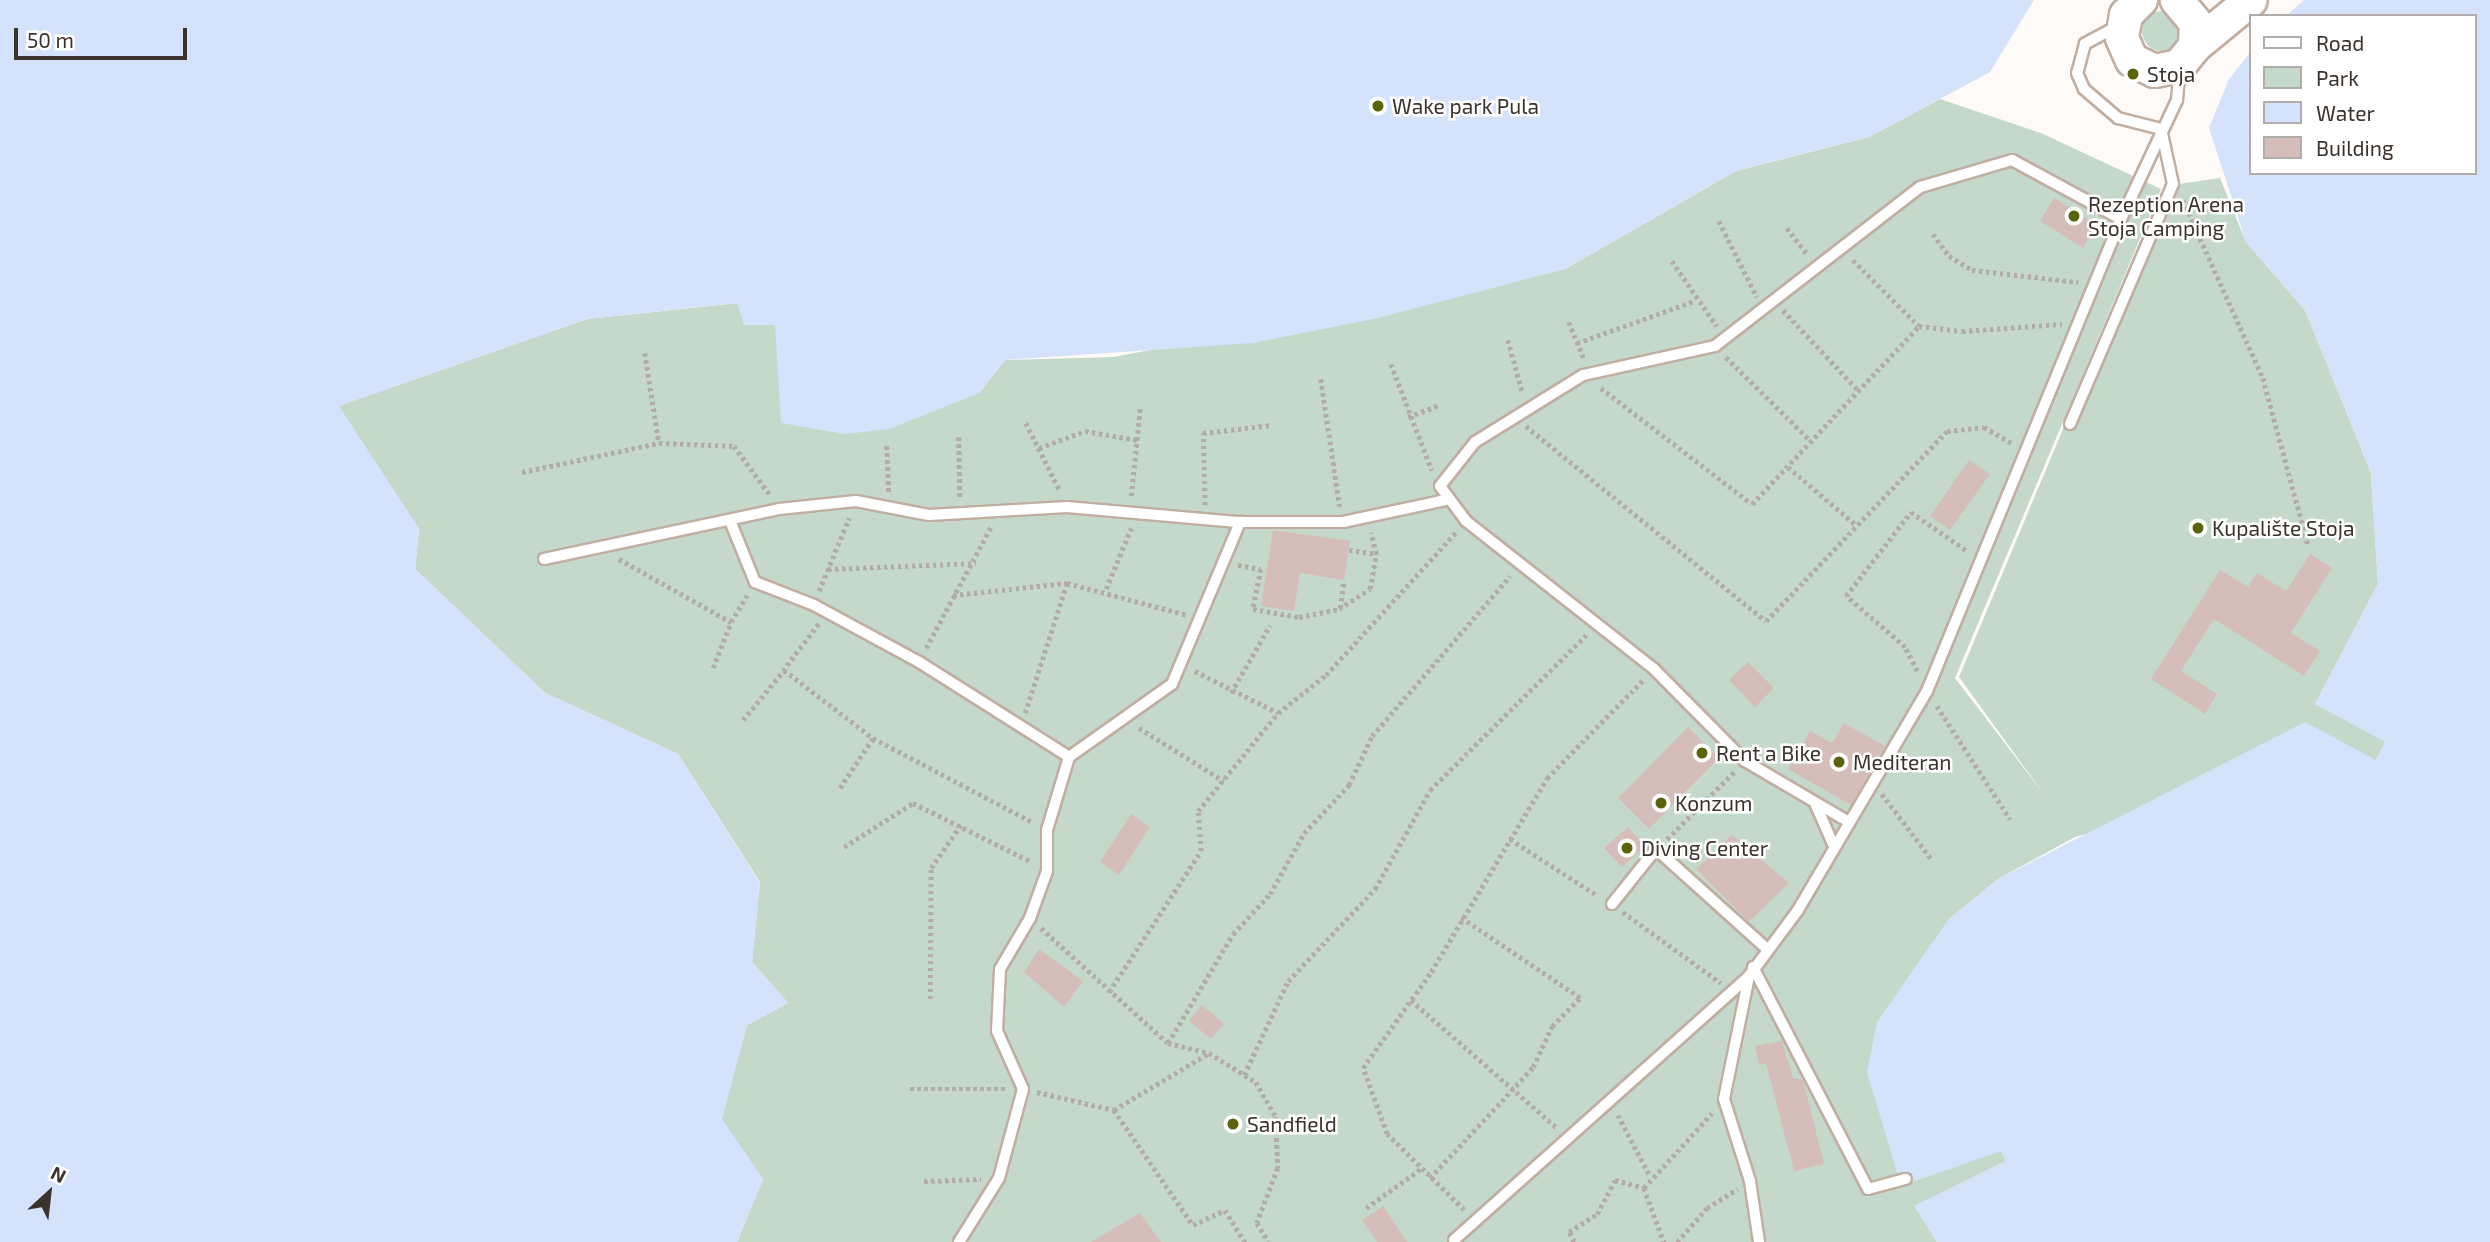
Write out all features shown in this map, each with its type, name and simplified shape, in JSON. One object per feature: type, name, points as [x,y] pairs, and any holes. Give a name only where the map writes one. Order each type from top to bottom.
[{"type":"main road","points":[[2141,0],[2122,25],[2132,60],[2155,71],[2187,56],[2251,0]]},
{"type":"main road","points":[[2182,4],[2236,0]]},
{"type":"main road","points":[[2182,4],[2196,23],[2187,56]]},
{"type":"lane","points":[[2122,25],[2085,44],[2077,74],[2084,89],[2118,118],[2161,128]]},
{"type":"lane","points":[[1454,1240],[1751,972],[1766,948],[1797,910],[1833,844],[1875,785],[1927,691],[2096,285],[2120,219],[2183,80],[2187,56]]},
{"type":"lane","points":[[2070,424],[2173,184],[2161,128]]},
{"type":"lane","points":[[1849,822],[1745,761],[1654,669],[1466,521],[1446,500],[1440,486],[1475,442],[1586,373],[1715,346],[1772,299],[1920,187],[2012,160],[2120,219]]},
{"type":"lane","points":[[544,559],[731,523],[779,509],[856,501],[889,508],[958,512],[1067,507],[1133,515],[1240,522],[1343,522],[1446,500]]},
{"type":"lane","points":[[959,1242],[999,1178],[1023,1089],[997,1031],[1000,969],[1030,918],[1047,871],[1047,830],[1069,757],[1126,720],[1172,684],[1240,522]]},
{"type":"lane","points":[[731,523],[755,582],[814,605],[919,662],[1021,723],[1069,757]]},
{"type":"lane","points":[[1815,803],[1833,844]]},
{"type":"lane","points":[[1612,904],[1657,849],[1766,948]]},
{"type":"lane","points":[[1751,972],[1724,1100],[1749,1181],[1759,1242]]},
{"type":"lane","points":[[1751,972],[1868,1189],[1906,1180]]},
{"type":"path","points":[[2173,184],[2263,378],[2308,545]]},
{"type":"path","points":[[1719,221],[1762,307]]},
{"type":"path","points":[[1787,228],[1816,266]]},
{"type":"path","points":[[1933,234],[1949,256],[1972,270],[2096,285]]},
{"type":"path","points":[[1841,247],[1919,326],[1962,331],[2079,323]]},
{"type":"path","points":[[1672,261],[1694,301],[1727,337]]},
{"type":"path","points":[[1772,299],[1857,389]]},
{"type":"path","points":[[1577,343],[1694,301]]},
{"type":"path","points":[[1569,322],[1586,373],[1752,505],[1857,389],[1919,326]]},
{"type":"path","points":[[1508,340],[1527,408]]},
{"type":"path","points":[[1715,346],[1811,440]]},
{"type":"path","points":[[645,353],[659,443]]},
{"type":"path","points":[[1391,364],[1408,417],[1440,486]]},
{"type":"path","points":[[1321,381],[1343,522]]},
{"type":"path","points":[[1408,417],[1439,405]]},
{"type":"path","points":[[1106,589],[1133,515],[1140,407]]},
{"type":"path","points":[[1514,416],[1766,621],[1947,431],[1984,427],[2027,451]]},
{"type":"path","points":[[1026,423],[1067,507]]},
{"type":"path","points":[[1206,520],[1203,433],[1272,425]]},
{"type":"path","points":[[1038,448],[1085,431],[1137,440]]},
{"type":"path","points":[[958,512],[959,437]]},
{"type":"path","points":[[522,472],[659,443],[734,446],[779,509]]},
{"type":"path","points":[[887,446],[889,508]]},
{"type":"path","points":[[1788,467],[1856,524]]},
{"type":"path","points":[[814,605],[856,501]]},
{"type":"path","points":[[919,662],[952,595],[977,563],[998,510]]},
{"type":"path","points":[[1981,560],[1911,512],[1846,596],[1905,647],[1927,691],[2010,819]]},
{"type":"path","points":[[1222,562],[1264,569],[1253,610],[1299,617],[1339,609],[1370,589],[1376,554],[1367,518]]},
{"type":"path","points":[[1109,992],[1201,850],[1198,811],[1278,713],[1326,675],[1466,521]]},
{"type":"path","points":[[600,548],[731,622]]},
{"type":"path","points":[[1349,550],[1376,554]]},
{"type":"path","points":[[828,569],[977,563]]},
{"type":"path","points":[[1168,1043],[1233,934],[1270,894],[1304,833],[1349,785],[1372,736],[1520,565]]},
{"type":"path","points":[[1339,609],[1344,580]]},
{"type":"path","points":[[713,668],[731,622],[755,582]]},
{"type":"path","points":[[952,595],[1068,583],[1106,589],[1198,618]]},
{"type":"path","points":[[1021,723],[1068,583]]},
{"type":"path","points":[[743,720],[828,612]]},
{"type":"path","points":[[1244,1075],[1288,981],[1375,889],[1430,790],[1597,624]]},
{"type":"path","points":[[1231,693],[1270,625]]},
{"type":"path","points":[[1181,662],[1231,693],[1278,713]]},
{"type":"path","points":[[1475,1220],[1387,1134],[1363,1068],[1411,1000],[1547,778],[1654,669]]},
{"type":"path","points":[[784,670],[873,738],[1047,830]]},
{"type":"path","points":[[1126,720],[1224,781]]},
{"type":"path","points":[[841,788],[873,738]]},
{"type":"path","points":[[1657,849],[1745,761]]},
{"type":"path","points":[[1875,785],[1933,861]]},
{"type":"path","points":[[845,847],[913,803],[962,823],[1047,871]]},
{"type":"path","points":[[930,999],[931,868],[962,823]]},
{"type":"path","points":[[1430,1178],[1515,1088],[1552,1026],[1580,998],[1460,917]]},
{"type":"path","points":[[1030,918],[1168,1043],[1209,1054],[1256,1082],[1276,1117],[1278,1168],[1256,1223],[1269,1242]]},
{"type":"path","points":[[1411,1000],[1515,1088],[1567,1137]]},
{"type":"path","points":[[1114,1110],[1209,1054]]},
{"type":"path","points":[[910,1089],[1023,1089],[1114,1110],[1194,1225],[1225,1210],[1245,1242]]},
{"type":"path","points":[[1610,1098],[1650,1176]]},
{"type":"path","points":[[1664,1242],[1644,1188],[1650,1176],[1724,1100]]},
{"type":"path","points":[[1366,1208],[1422,1168]]},
{"type":"path","points":[[924,1181],[999,1178]]},
{"type":"path","points":[[1574,1242],[1569,1232],[1597,1214],[1615,1180],[1644,1188]]},
{"type":"path","points":[[1677,1242],[1707,1209],[1749,1181]]},
{"type":"green space","points":[[2162,11],[2176,17],[2182,31],[2176,45],[2162,51],[2148,45],[2142,31],[2148,17]]},
{"type":"green space","points":[[1940,99],[2041,133],[2161,189],[1955,678],[2043,793],[1959,677],[2165,186],[2220,178],[2246,242],[2305,310],[2371,473],[2378,584],[2315,704],[2386,741],[2376,760],[2075,837],[1998,879],[1948,920],[2006,1161],[1915,1206],[1937,1242],[737,1242],[763,1179],[721,1119],[747,1025],[788,1003],[752,962],[760,882],[678,754],[545,693],[415,569],[419,529],[338,406],[587,319],[738,303],[775,325],[979,393],[1005,360],[1114,357],[1565,269],[1736,171],[1869,137]]},
{"type":"water","points":[[0,0],[2034,0],[1990,72],[1869,137],[1736,171],[1565,269],[1378,318],[1253,343],[1005,360],[979,393],[889,429],[845,434],[781,423],[775,325],[744,325],[737,303],[587,319],[339,406],[419,529],[415,569],[545,693],[678,754],[760,883],[752,962],[788,1003],[747,1025],[722,1119],[763,1179],[737,1242],[0,1242]]},
{"type":"water","points":[[2304,0],[2490,0],[2490,1242],[1937,1242],[1914,1206],[2006,1161],[2001,1151],[1901,1186],[1867,1072],[1877,1022],[1948,920],[1998,879],[2305,722],[2376,760],[2385,742],[2315,704],[2378,584],[2371,473],[2305,310],[2246,242],[2209,128],[2229,79],[2248,55],[2248,175],[2476,175],[2476,14],[2288,14]]},
{"type":"building","points":[[2054,198],[2097,225],[2083,248],[2040,221]]},
{"type":"building","points":[[1969,460],[1990,474],[1950,530],[1930,516]]},
{"type":"building","points":[[1273,530],[1350,541],[1344,580],[1300,573],[1294,611],[1261,606]]},
{"type":"building","points":[[2310,554],[2332,568],[2291,633],[2320,651],[2304,676],[2214,619],[2181,671],[2217,694],[2205,714],[2151,679],[2220,570],[2248,587],[2257,573],[2286,591]]},
{"type":"building","points":[[1748,662],[1774,688],[1755,707],[1729,680]]},
{"type":"building","points":[[1844,723],[1885,746],[1851,805],[1788,769],[1810,731],[1832,743]]},
{"type":"building","points":[[1688,727],[1719,758],[1649,829],[1618,798]]},
{"type":"building","points":[[1131,814],[1150,827],[1119,875],[1100,862]]},
{"type":"building","points":[[1628,827],[1645,846],[1622,867],[1604,848]]},
{"type":"building","points":[[1732,835],[1789,883],[1749,922],[1696,869]]},
{"type":"building","points":[[1039,949],[1083,981],[1064,1007],[1024,972]]},
{"type":"building","points":[[1202,1005],[1224,1024],[1211,1039],[1189,1021]]},
{"type":"building","points":[[1782,1041],[1793,1078],[1803,1080],[1824,1164],[1794,1171],[1766,1063],[1759,1065],[1755,1046]]},
{"type":"building","points":[[1383,1206],[1407,1242],[1377,1242],[1362,1220]]},
{"type":"building","points":[[1140,1213],[1161,1242],[1091,1242]]},
{"type":"place","name":"Stoja","points":[[2133,74]]},
{"type":"place","name":"Wake park Pula","points":[[1378,106]]},
{"type":"place","name":"Rezeption Arena Stoja Camping","points":[[2074,216]]},
{"type":"place","name":"Kupalište Stoja","points":[[2198,528]]},
{"type":"place","name":"Rent a Bike","points":[[1702,753]]},
{"type":"place","name":"Mediteran","points":[[1839,762]]},
{"type":"place","name":"Konzum","points":[[1661,803]]},
{"type":"place","name":"Diving Center","points":[[1627,848]]},
{"type":"place","name":"Sandfield","points":[[1233,1124]]}]
